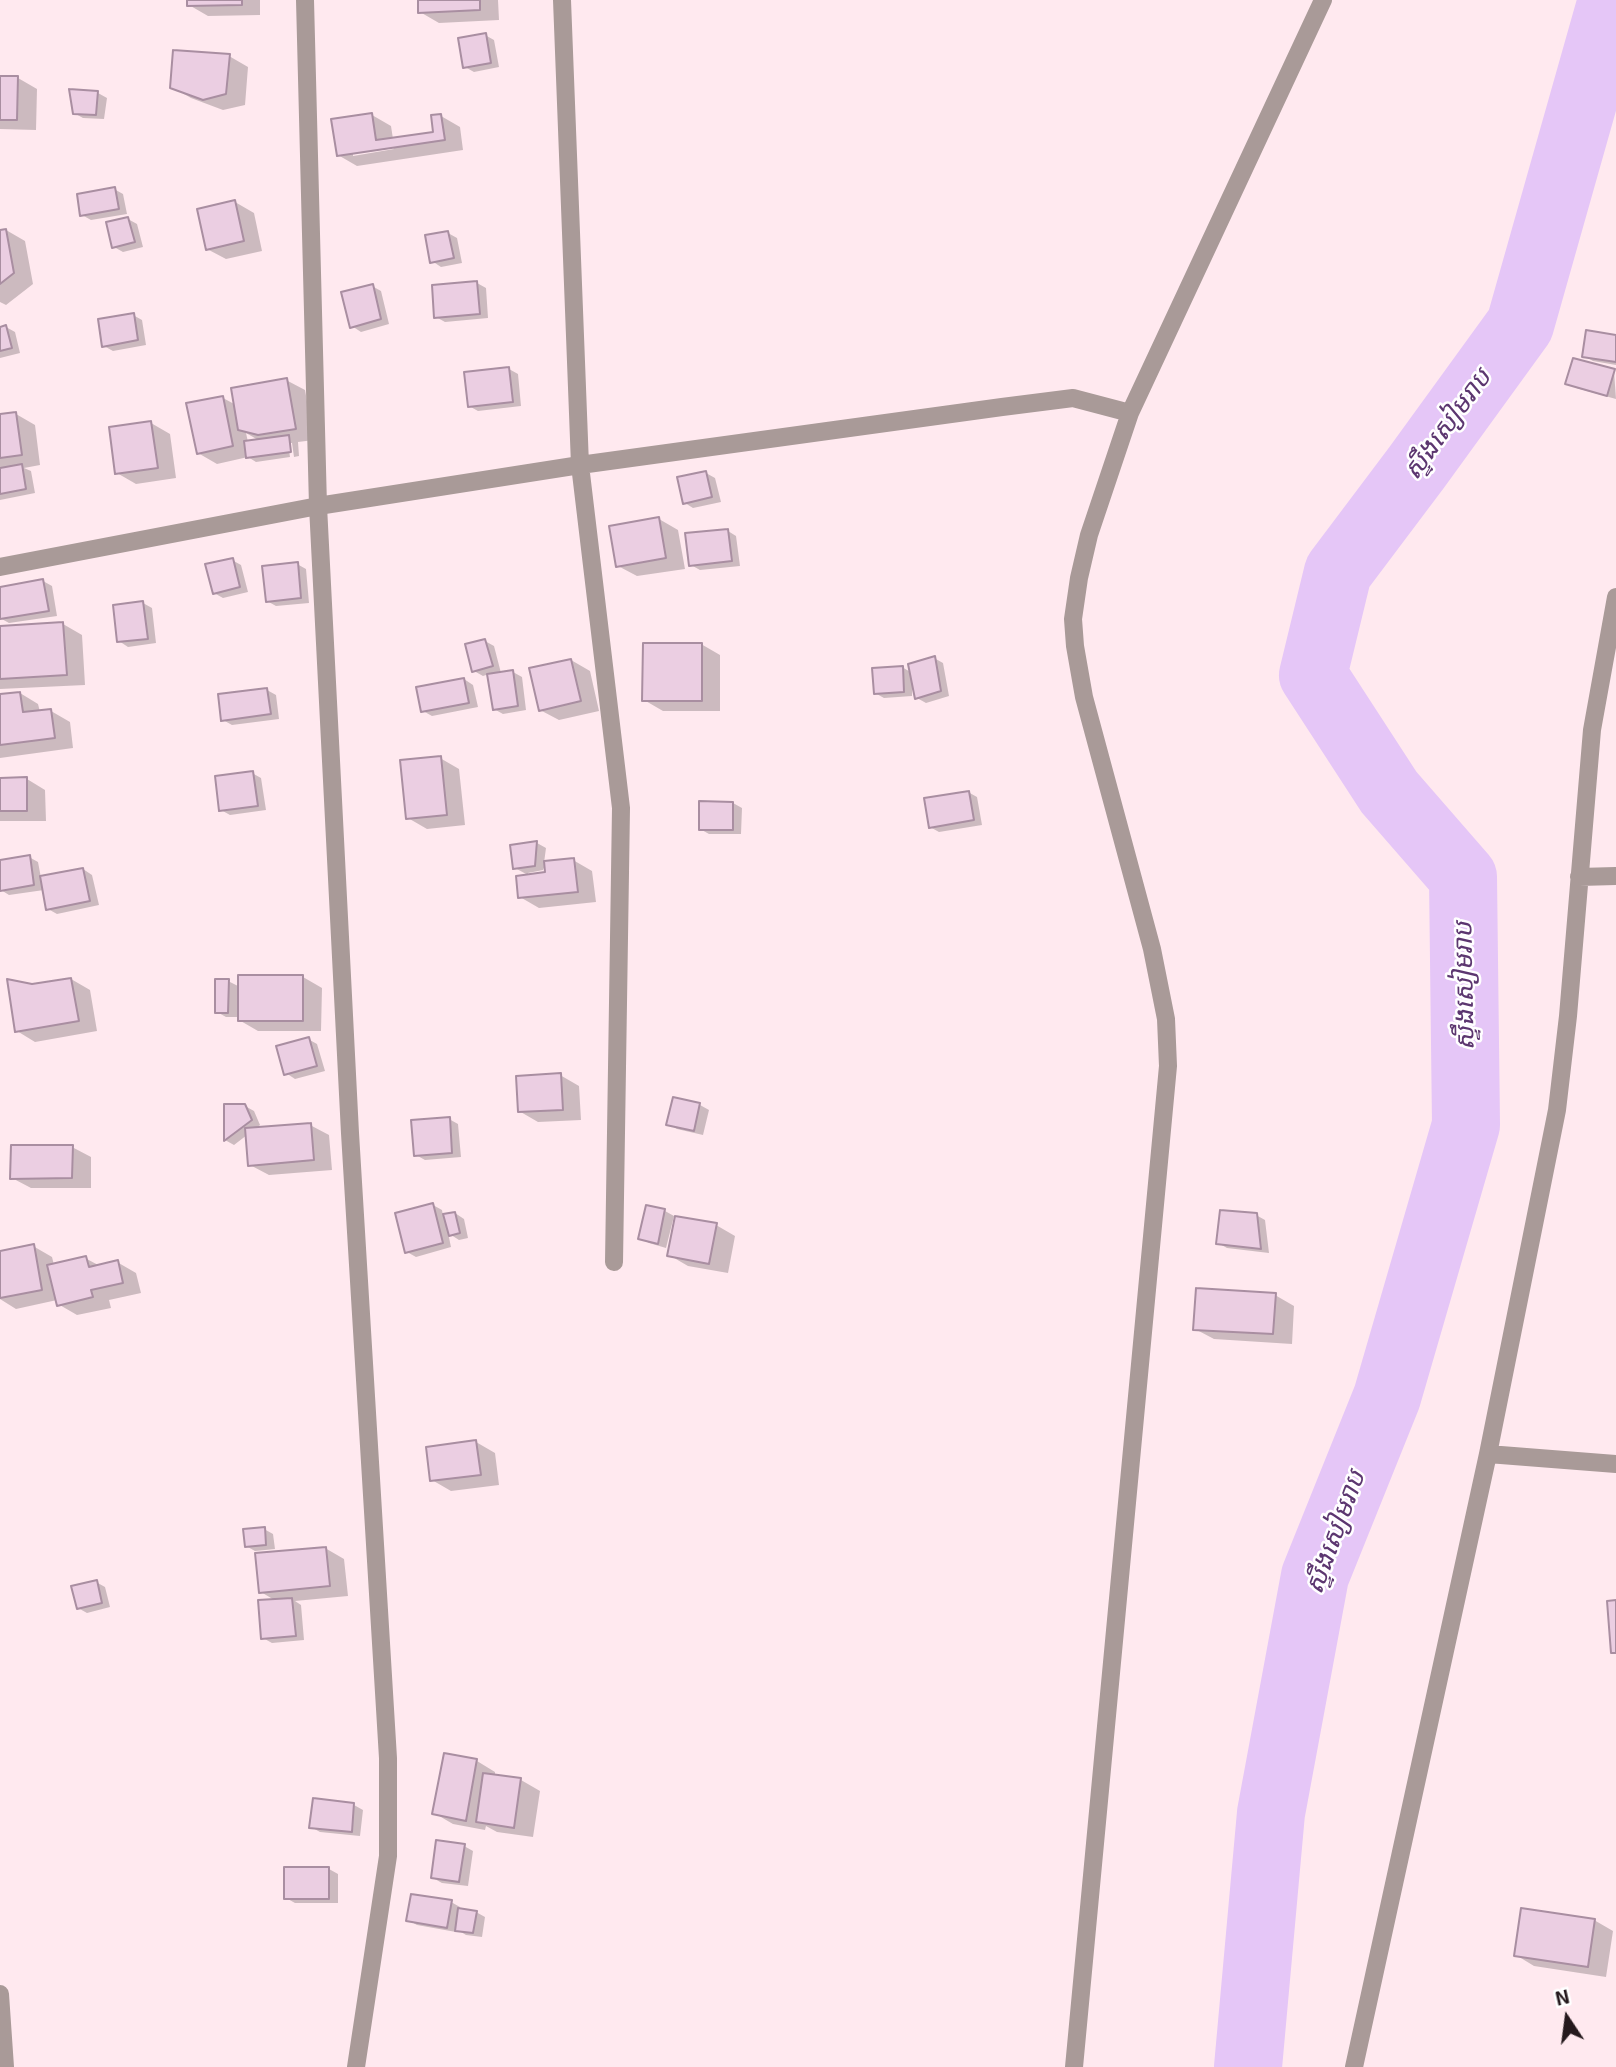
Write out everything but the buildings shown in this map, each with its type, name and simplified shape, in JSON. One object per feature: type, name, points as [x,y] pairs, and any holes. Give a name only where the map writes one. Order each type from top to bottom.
[{"type":"street","points":[[305,0],[318,506],[350,1133],[388,1758],[388,1856],[356,2067]]},
{"type":"street","points":[[562,0],[580,465],[621,807],[614,1262]]},
{"type":"street","points":[[1074,2067],[1168,1066],[1166,1019],[1152,949],[1084,697],[1073,619],[1089,535],[1130,413],[1322,0]]},
{"type":"street","points":[[0,567],[318,506],[580,465],[1073,398],[1130,413]]},
{"type":"street","points":[[1354,2067],[1488,1454],[1557,1110],[1568,1016],[1592,730],[1616,597]]},
{"type":"street","points":[[1579,877],[1616,876]]},
{"type":"street","points":[[1488,1454],[1616,1464]]},
{"type":"street","points":[[0,1994],[5,2067]]},
{"type":"waterway","name":"ស្ទឹងសៀមរាប","points":[[1248,2067],[1271,1813],[1315,1576],[1387,1397],[1466,1125],[1463,877],[1389,792],[1313,675],[1338,572],[1520,325],[1612,0]]}]
